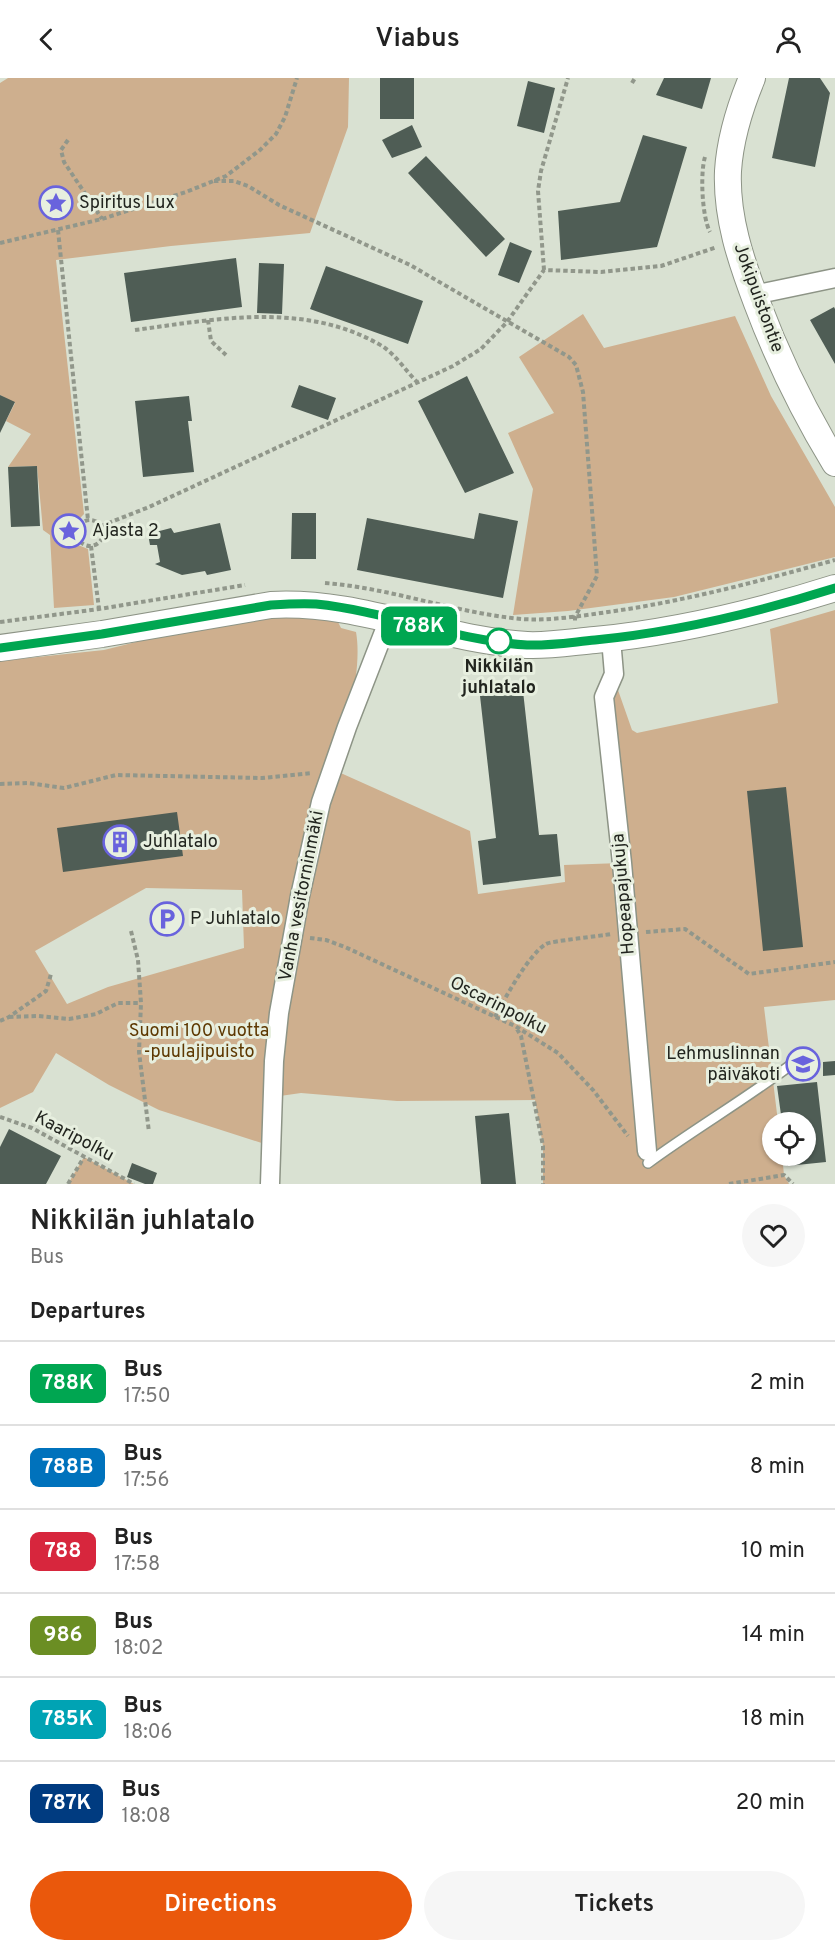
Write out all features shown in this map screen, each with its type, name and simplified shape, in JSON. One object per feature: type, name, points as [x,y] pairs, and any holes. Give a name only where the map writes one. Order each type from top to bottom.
[{"type":"street","name":"Jokipuistontie","points":[[750,81],[731,142],[728,172],[731,215],[740,259],[768,333],[795,393],[835,463]]},
{"type":"street","points":[[754,295],[835,278]]},
{"type":"street","points":[[0,648],[102,634],[271,605],[317,604],[451,633],[527,645],[611,639],[653,634],[708,623],[781,605],[835,588]]},
{"type":"street","name":"Vanha vesitorninmäki","points":[[270,1184],[274,1061],[279,1013],[292,936],[321,802],[389,619]]},
{"type":"street","name":"Hopeapajukuja","points":[[611,639],[614,674],[604,697],[628,933],[647,1157]]},
{"type":"lane","points":[[647,1157],[769,1082],[800,1058]]},
{"type":"path","points":[[0,243],[102,219],[186,192],[226,176],[260,150],[276,134],[285,117],[297,78]]},
{"type":"path","points":[[101,526],[149,507],[453,366],[481,349],[507,322],[544,270],[538,191],[541,171],[568,78]]},
{"type":"path","points":[[632,83],[635,78]]},
{"type":"path","points":[[68,140],[62,150],[64,162],[102,219]]},
{"type":"path","points":[[214,181],[234,181],[248,186],[279,205],[410,265],[569,357],[576,365],[583,392],[597,576],[575,617],[652,606],[732,589],[835,560]]},
{"type":"path","points":[[58,230],[88,520]]},
{"type":"path","points":[[544,270],[602,272],[661,266],[717,247]]},
{"type":"path","points":[[135,330],[248,316],[305,318],[353,332],[384,347],[417,382]]},
{"type":"path","points":[[208,320],[211,341],[225,355]]},
{"type":"path","points":[[88,520],[101,526],[103,532],[100,541],[91,546],[81,543],[77,536],[80,524],[88,520]]},
{"type":"path","points":[[91,546],[99,609]]},
{"type":"path","points":[[0,784],[28,783],[64,788],[116,775],[262,778],[334,770]]},
{"type":"path","points":[[495,1017],[528,964],[547,943],[685,929],[749,974],[835,962]]},
{"type":"path","points":[[131,931],[138,960],[141,1003],[139,1052],[149,1132]]},
{"type":"path","name":"Oscarinpolku","points":[[292,936],[326,940],[345,947],[514,1026],[558,1053],[593,1090],[647,1157]]},
{"type":"path","points":[[0,1021],[46,991],[51,974]]},
{"type":"path","points":[[9,1017],[69,1018],[96,1014],[117,1003],[141,1003]]},
{"type":"path","points":[[514,1026],[521,1036],[543,1146],[543,1184]]},
{"type":"path","name":"Kaaripolku","points":[[0,1116],[32,1128],[134,1184]]},
{"type":"path","points":[[68,1184],[84,1157]]},
{"type":"path","points":[[732,1184],[784,1175],[793,1184]]},
{"type":"green space","points":[[8,78],[349,78],[348,127],[310,233],[56,260],[84,514],[76,525],[75,536],[78,545],[88,549],[94,605],[54,608],[50,535],[43,530],[37,466],[8,467],[31,434],[6,421],[15,403],[0,395],[0,83]]},
{"type":"green space","points":[[583,314],[604,348],[735,316],[771,396],[835,507],[835,557],[674,597],[568,611],[513,615],[533,489],[508,433],[554,413],[519,357]]},
{"type":"green space","name":"Suomi 100 vuotta -puulajipuisto","points":[[835,610],[835,1000],[764,1007],[777,1112],[762,1112],[762,1166],[783,1166],[784,1175],[789,1184],[543,1184],[543,1146],[535,1100],[397,1101],[301,1093],[273,1097],[271,1146],[159,1110],[109,1085],[56,1053],[33,1092],[0,1108],[0,661],[104,650],[192,628],[258,617],[298,615],[337,620],[341,628],[356,632],[358,648],[352,702],[334,770],[470,831],[478,894],[565,882],[564,865],[621,863],[612,692],[618,690],[632,730],[637,733],[778,703],[770,629]],"holes":[[[146,888],[242,890],[244,948],[108,987],[67,1004],[35,951]]]},
{"type":"green space","points":[[84,1157],[132,1183],[134,1184],[68,1184]]},
{"type":"building","points":[[380,78],[414,78],[414,119],[380,119]]},
{"type":"building","points":[[664,78],[711,78],[702,109],[656,95]]},
{"type":"building","points":[[789,78],[820,78],[830,93],[815,167],[772,158]]},
{"type":"building","points":[[528,81],[555,88],[544,133],[517,126]]},
{"type":"building","points":[[412,125],[422,147],[392,158],[382,140]]},
{"type":"building","points":[[643,135],[687,147],[657,247],[561,260],[558,211],[620,202]]},
{"type":"building","points":[[426,156],[505,239],[486,257],[408,173]]},
{"type":"building","points":[[510,242],[532,251],[519,283],[498,275]]},
{"type":"building","points":[[236,258],[242,307],[131,322],[124,273]]},
{"type":"building","points":[[259,263],[284,264],[282,314],[257,313]]},
{"type":"building","points":[[326,266],[423,301],[408,344],[310,309]]},
{"type":"building","points":[[834,307],[835,309],[835,364],[810,320]]},
{"type":"building","points":[[467,376],[514,473],[465,493],[418,401]]},
{"type":"building","points":[[299,385],[336,398],[328,420],[291,407]]},
{"type":"building","points":[[0,395],[15,402],[0,433]]},
{"type":"building","points":[[189,396],[192,421],[188,421],[194,472],[143,477],[135,401]]},
{"type":"building","points":[[37,466],[40,526],[11,527],[8,467]]},
{"type":"building","points":[[292,513],[316,513],[316,559],[291,559]]},
{"type":"building","points":[[479,513],[518,521],[503,598],[357,570],[367,518],[474,539]]},
{"type":"building","points":[[220,523],[231,570],[207,575],[205,571],[182,575],[155,564],[160,562],[157,545],[150,545],[148,534],[171,528],[174,533]]},
{"type":"building","points":[[522,682],[539,835],[557,834],[561,876],[483,885],[478,841],[496,838],[479,687]]},
{"type":"building","points":[[786,787],[803,947],[763,951],[747,791]]},
{"type":"building","name":"Juhlatalo","points":[[177,812],[183,856],[63,872],[57,828]]},
{"type":"building","points":[[835,1061],[835,1075],[823,1076],[823,1062]]},
{"type":"building","points":[[817,1082],[826,1162],[816,1163],[816,1112],[781,1112],[777,1086]]},
{"type":"building","points":[[509,1113],[516,1184],[481,1184],[475,1116]]},
{"type":"building","points":[[9,1129],[61,1156],[46,1184],[0,1184],[0,1147]]},
{"type":"building","points":[[132,1163],[157,1173],[153,1184],[145,1184],[127,1177]]},
{"type":"bus line","name":"788K","points":[[0,648],[294,603],[317,604],[451,633],[527,645],[576,642],[653,634],[708,623],[781,605],[835,588]]},
{"type":"place","name":"Spiritus Lux","points":[[56,203]]},
{"type":"place","name":"Ajasta 2","points":[[69,531]]},
{"type":"place","name":"Nikkilän juhlatalo","points":[[499,641]]},
{"type":"place","name":"Juhlatalo","points":[[120,842]]},
{"type":"place","name":"P Juhlatalo","points":[[167,919]]},
{"type":"place","name":"Lehmuslinnan päiväkoti","points":[[803,1064]]}]
